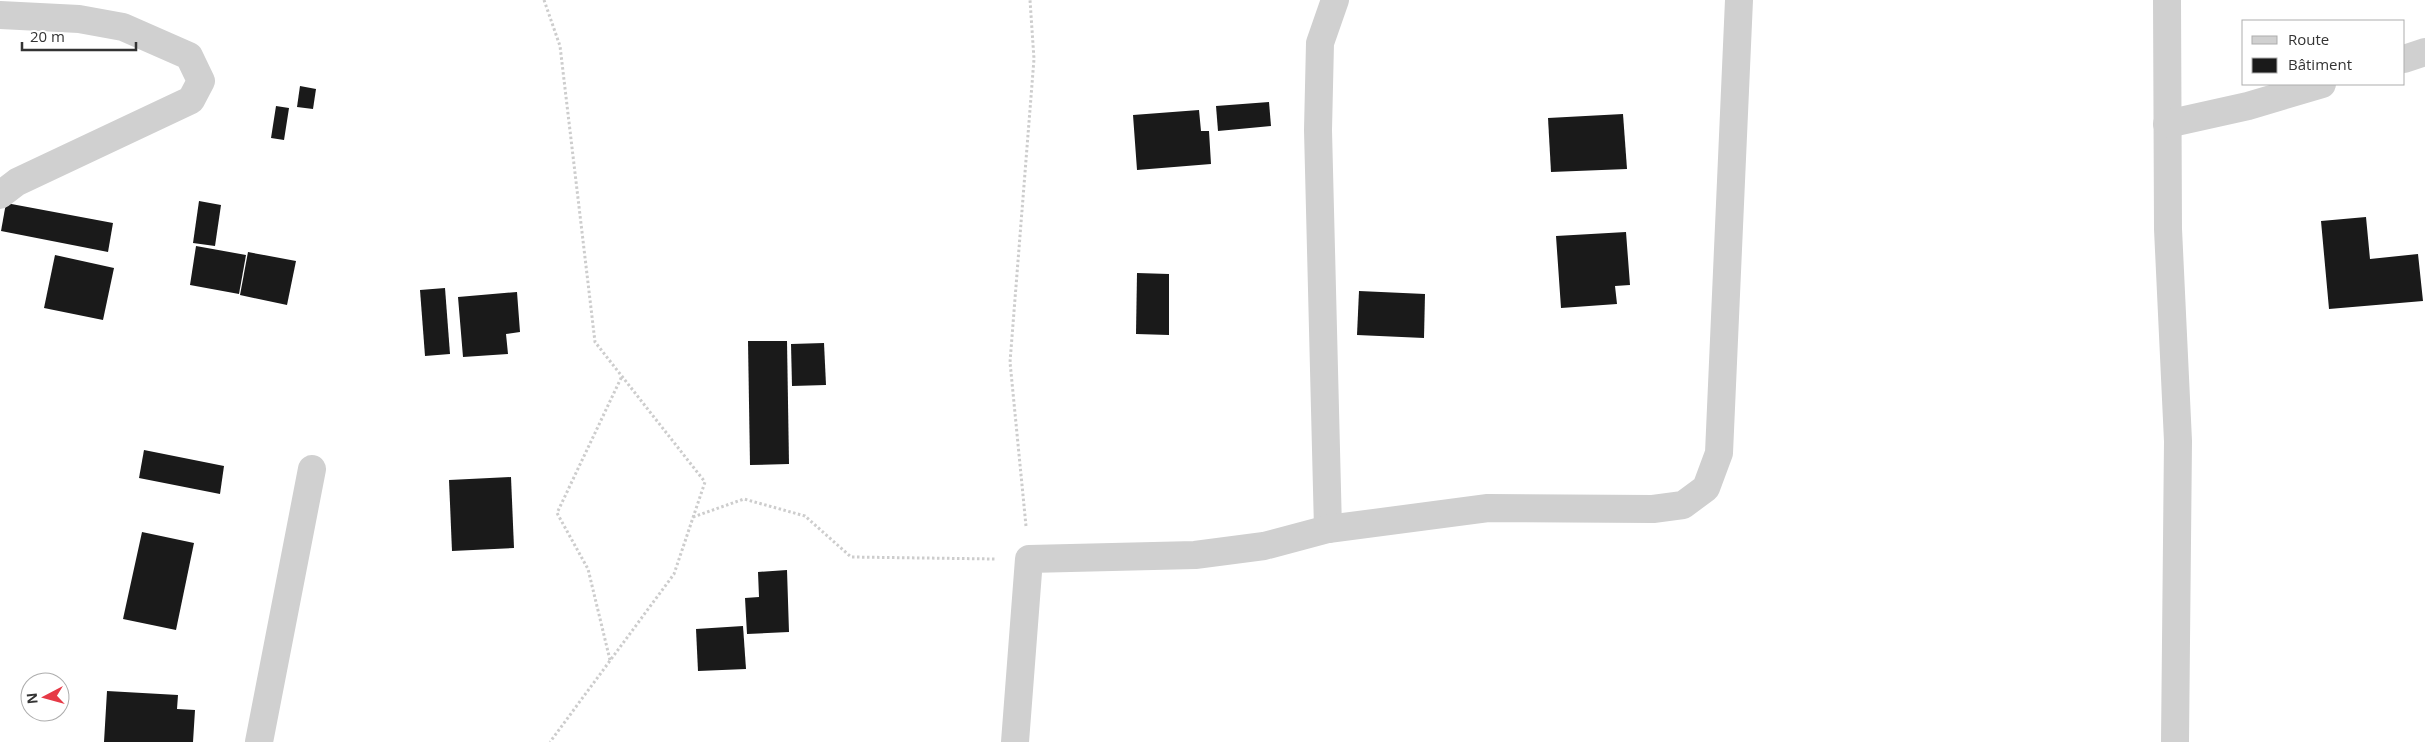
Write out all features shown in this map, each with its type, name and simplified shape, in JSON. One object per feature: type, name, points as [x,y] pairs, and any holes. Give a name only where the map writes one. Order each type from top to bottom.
[{"type":"street","points":[[1328,529],[1318,130],[1320,43],[1334,0]]},
{"type":"street","points":[[1015,742],[1029,559],[1195,556],[1264,546],[1328,529],[1488,508],[1683,506],[1706,488],[1719,453],[1739,0]]},
{"type":"street","points":[[2167,0],[2168,229],[2178,441],[2175,742]]},
{"type":"street","points":[[0,15],[79,19],[123,27],[189,56],[200,81],[191,100],[17,182],[0,195]]},
{"type":"street","points":[[2405,59],[2425,52]]},
{"type":"street","points":[[2168,124],[2248,106],[2319,85]]},
{"type":"street","points":[[259,742],[312,469]]},
{"type":"path","points":[[544,0],[560,46],[595,342],[705,482],[674,574],[550,742]]},
{"type":"path","points":[[693,518],[744,499],[805,516],[852,557],[1029,559],[1010,362],[1034,59],[1030,0]]},
{"type":"path","points":[[610,661],[588,569],[557,513],[622,376]]},
{"type":"building","points":[[300,86],[316,89],[313,109],[297,107]]},
{"type":"building","points":[[1269,102],[1271,126],[1218,131],[1216,106]]},
{"type":"building","points":[[276,106],[289,108],[284,140],[271,138]]},
{"type":"building","points":[[1199,110],[1201,131],[1209,131],[1211,164],[1137,170],[1133,115]]},
{"type":"building","points":[[1623,114],[1627,169],[1551,172],[1548,118]]},
{"type":"building","points":[[199,201],[221,205],[215,246],[193,243]]},
{"type":"building","points":[[6,203],[113,223],[108,252],[1,231]]},
{"type":"building","points":[[2366,217],[2370,259],[2418,254],[2423,301],[2329,309],[2321,221]]},
{"type":"building","points":[[1626,232],[1630,285],[1615,286],[1617,304],[1561,308],[1556,236]]},
{"type":"building","points":[[196,246],[246,255],[239,294],[190,285]]},
{"type":"building","points":[[248,252],[296,261],[287,305],[240,295]]},
{"type":"building","points":[[55,255],[114,268],[103,320],[44,308]]},
{"type":"building","points":[[1137,273],[1169,274],[1169,335],[1136,334]]},
{"type":"building","points":[[445,288],[450,354],[425,356],[420,290]]},
{"type":"building","points":[[1359,291],[1425,294],[1424,338],[1357,335]]},
{"type":"building","points":[[517,292],[520,332],[506,334],[508,354],[463,357],[458,297]]},
{"type":"building","points":[[748,341],[787,341],[789,464],[750,465]]},
{"type":"building","points":[[824,343],[826,385],[792,386],[791,344]]},
{"type":"building","points":[[144,450],[224,466],[220,494],[139,478]]},
{"type":"building","points":[[511,477],[514,548],[452,551],[449,480]]},
{"type":"building","points":[[142,532],[194,543],[176,630],[123,619]]},
{"type":"building","points":[[787,570],[789,632],[747,634],[745,598],[759,597],[758,572]]},
{"type":"building","points":[[743,626],[746,669],[698,671],[696,629]]},
{"type":"building","points":[[107,691],[178,695],[177,709],[195,710],[193,742],[104,742]]}]
